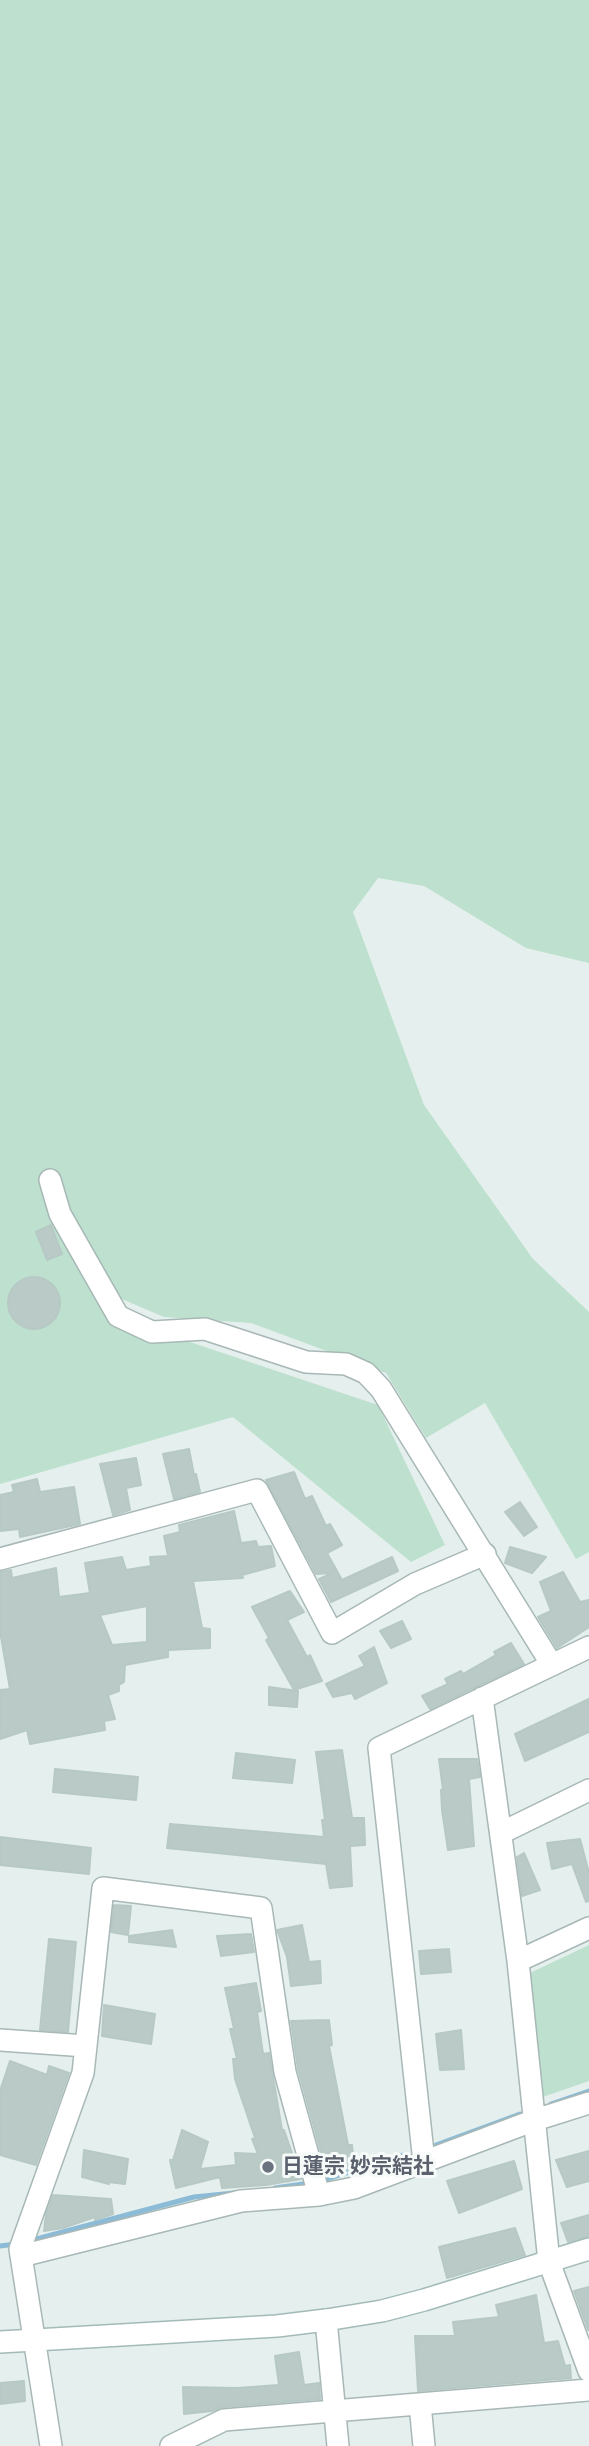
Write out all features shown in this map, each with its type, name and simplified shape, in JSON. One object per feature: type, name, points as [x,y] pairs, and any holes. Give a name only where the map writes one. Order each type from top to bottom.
[{"type":"street","points":[[50,1180],[60,1214],[118,1316],[152,1332],[205,1329],[306,1362],[346,1364],[366,1373],[381,1389],[552,1665]]},
{"type":"street","points":[[0,1559],[257,1490],[332,1633],[415,1584],[485,1554]]},
{"type":"street","points":[[424,2162],[379,1748],[589,1647]]},
{"type":"street","points":[[482,1698],[518,1961],[550,2262],[589,2371]]},
{"type":"street","points":[[501,1833],[589,1790]]},
{"type":"street","points":[[51,2446],[22,2246],[83,2073],[103,1888],[261,1908],[285,2072],[316,2186]]},
{"type":"street","points":[[518,1961],[589,1928]]},
{"type":"street","points":[[0,2040],[86,2046]]},
{"type":"street","points":[[22,2246],[316,2186],[354,2188],[535,2120],[589,2103]]},
{"type":"street","points":[[0,2342],[276,2326],[326,2320],[382,2311],[589,2249]]},
{"type":"street","points":[[326,2320],[338,2446]]},
{"type":"street","points":[[172,2446],[224,2420],[335,2413],[589,2390]]},
{"type":"street","points":[[420,2404],[424,2446]]},
{"type":"green space","points":[[0,0],[589,0],[589,963],[526,948],[424,886],[378,878],[353,912],[424,1105],[533,1259],[589,1312],[589,1552],[576,1559],[485,1403],[426,1438],[386,1373],[251,1323],[164,1317],[122,1299],[107,1317],[142,1339],[184,1340],[378,1405],[445,1545],[411,1562],[233,1417],[0,1484]]},
{"type":"green space","points":[[589,1945],[589,2081],[537,2099],[526,1981],[532,1972]]},
{"type":"building","points":[[51,1225],[62,1254],[47,1260],[36,1232]]},
{"type":"building","points":[[34,1277],[44,1279],[52,1285],[58,1293],[58,1313],[52,1321],[44,1327],[34,1329],[24,1327],[16,1321],[10,1313],[8,1303],[10,1293],[16,1285],[24,1279]]},
{"type":"building","points":[[189,1449],[200,1492],[174,1499],[163,1454]]},
{"type":"building","points":[[136,1458],[141,1485],[126,1488],[130,1510],[113,1515],[100,1464]]},
{"type":"building","points":[[294,1472],[305,1499],[312,1496],[326,1526],[330,1524],[342,1545],[327,1553],[342,1580],[392,1557],[398,1571],[331,1602],[319,1579],[333,1573],[316,1574],[266,1480]]},
{"type":"building","points":[[37,1479],[40,1492],[74,1487],[80,1524],[20,1537],[19,1529],[0,1531],[0,1495],[14,1492],[12,1485]]},
{"type":"building","points":[[520,1502],[537,1527],[524,1536],[505,1512]]},
{"type":"building","points":[[234,1511],[241,1543],[256,1541],[258,1547],[271,1546],[275,1566],[242,1575],[243,1578],[193,1581],[202,1628],[210,1629],[210,1648],[168,1650],[168,1657],[125,1665],[124,1682],[119,1685],[119,1691],[108,1695],[115,1719],[104,1721],[105,1730],[30,1744],[27,1730],[0,1739],[0,1690],[10,1689],[0,1631],[0,1572],[11,1570],[12,1578],[56,1568],[59,1597],[90,1593],[85,1563],[122,1557],[126,1570],[151,1566],[150,1557],[168,1556],[164,1536],[180,1532],[179,1525]],"holes":[[[147,1606],[147,1642],[112,1645],[100,1615]]]},
{"type":"building","points":[[510,1547],[546,1557],[532,1573],[505,1563]]},
{"type":"building","points":[[563,1572],[580,1602],[589,1600],[589,1627],[557,1648],[538,1617],[551,1611],[540,1582]]},
{"type":"building","points":[[290,1591],[304,1612],[287,1620],[307,1657],[310,1655],[322,1681],[294,1690],[266,1640],[269,1638],[252,1607]]},
{"type":"building","points":[[402,1621],[411,1639],[391,1648],[380,1631]]},
{"type":"building","points":[[511,1643],[524,1664],[430,1709],[422,1696],[448,1684],[445,1679],[461,1671],[463,1674]]},
{"type":"building","points":[[374,1647],[387,1683],[355,1699],[352,1693],[333,1697],[326,1684],[365,1666],[359,1656]]},
{"type":"building","points":[[269,1687],[298,1691],[297,1707],[269,1705]]},
{"type":"building","points":[[589,1699],[589,1732],[525,1761],[515,1734]]},
{"type":"building","points":[[342,1750],[352,1818],[364,1818],[365,1845],[350,1846],[352,1886],[330,1888],[326,1864],[167,1848],[170,1824],[324,1837],[322,1820],[325,1820],[316,1752]]},
{"type":"building","points":[[236,1753],[295,1760],[292,1783],[233,1778]]},
{"type":"building","points":[[439,1759],[477,1759],[480,1777],[469,1779],[474,1846],[448,1850]]},
{"type":"building","points":[[55,1769],[138,1777],[136,1800],[53,1792]]},
{"type":"building","points":[[0,1837],[91,1848],[89,1874],[0,1865]]},
{"type":"building","points":[[580,1839],[589,1873],[589,1901],[586,1902],[572,1864],[552,1869],[547,1843]]},
{"type":"building","points":[[524,1853],[540,1890],[522,1896],[517,1857]]},
{"type":"building","points":[[114,1905],[131,1906],[128,1935],[111,1932]]},
{"type":"building","points":[[302,1925],[309,1962],[320,1961],[321,1983],[291,1986],[287,1957],[277,1930]]},
{"type":"building","points":[[172,1930],[176,1947],[129,1942],[129,1936]]},
{"type":"building","points":[[251,1934],[254,1952],[221,1956],[217,1936]]},
{"type":"building","points":[[49,1939],[76,1942],[68,2032],[40,2030]]},
{"type":"building","points":[[449,1949],[451,1972],[421,1974],[419,1951]]},
{"type":"building","points":[[256,1983],[261,2011],[257,2012],[263,2054],[269,2053],[282,2130],[301,2179],[222,2188],[220,2177],[176,2188],[170,2160],[173,2160],[182,2130],[208,2142],[200,2169],[236,2165],[235,2153],[258,2154],[235,2079],[233,2059],[237,2059],[230,2029],[234,2029],[225,1988]]},
{"type":"building","points":[[104,2005],[155,2014],[151,2044],[102,2036]]},
{"type":"building","points":[[329,2020],[332,2045],[329,2046],[348,2145],[352,2145],[354,2167],[327,2174],[298,2069],[291,2021]]},
{"type":"building","points":[[461,2030],[464,2069],[440,2070],[436,2034]]},
{"type":"building","points":[[10,2061],[47,2075],[49,2066],[69,2073],[36,2165],[0,2155],[0,2091]]},
{"type":"building","points":[[84,2150],[128,2159],[125,2184],[108,2182],[109,2184],[82,2177]]},
{"type":"building","points":[[589,2151],[589,2181],[567,2187],[556,2160]]},
{"type":"building","points":[[514,2161],[522,2189],[459,2213],[447,2181]]},
{"type":"building","points":[[53,2195],[111,2199],[113,2214],[44,2231],[46,2214]]},
{"type":"building","points":[[589,2215],[589,2236],[568,2242],[561,2223]]},
{"type":"building","points":[[515,2228],[525,2255],[447,2278],[439,2247]]},
{"type":"building","points":[[589,2287],[589,2330],[588,2330],[574,2291]]},
{"type":"building","points":[[536,2295],[544,2343],[558,2341],[565,2366],[570,2365],[571,2378],[418,2391],[415,2336],[455,2336],[453,2322],[499,2317],[496,2305]]},
{"type":"building","points":[[299,2352],[304,2385],[319,2383],[320,2399],[223,2407],[184,2414],[183,2387],[237,2388],[279,2385],[275,2356]]},
{"type":"building","points":[[24,2381],[25,2401],[0,2404],[0,2383]]},
{"type":"waterway","points":[[551,2104],[589,2091]]},
{"type":"waterway","points":[[436,2145],[520,2114]]},
{"type":"waterway","points":[[320,2181],[404,2155]]},
{"type":"waterway","points":[[275,2188],[310,2183]]},
{"type":"waterway","points":[[29,2241],[194,2197],[234,2193]]},
{"type":"waterway","points":[[0,2246],[16,2244]]},
{"type":"place","name":"日蓮宗 妙宗結社","points":[[268,2167]]}]
